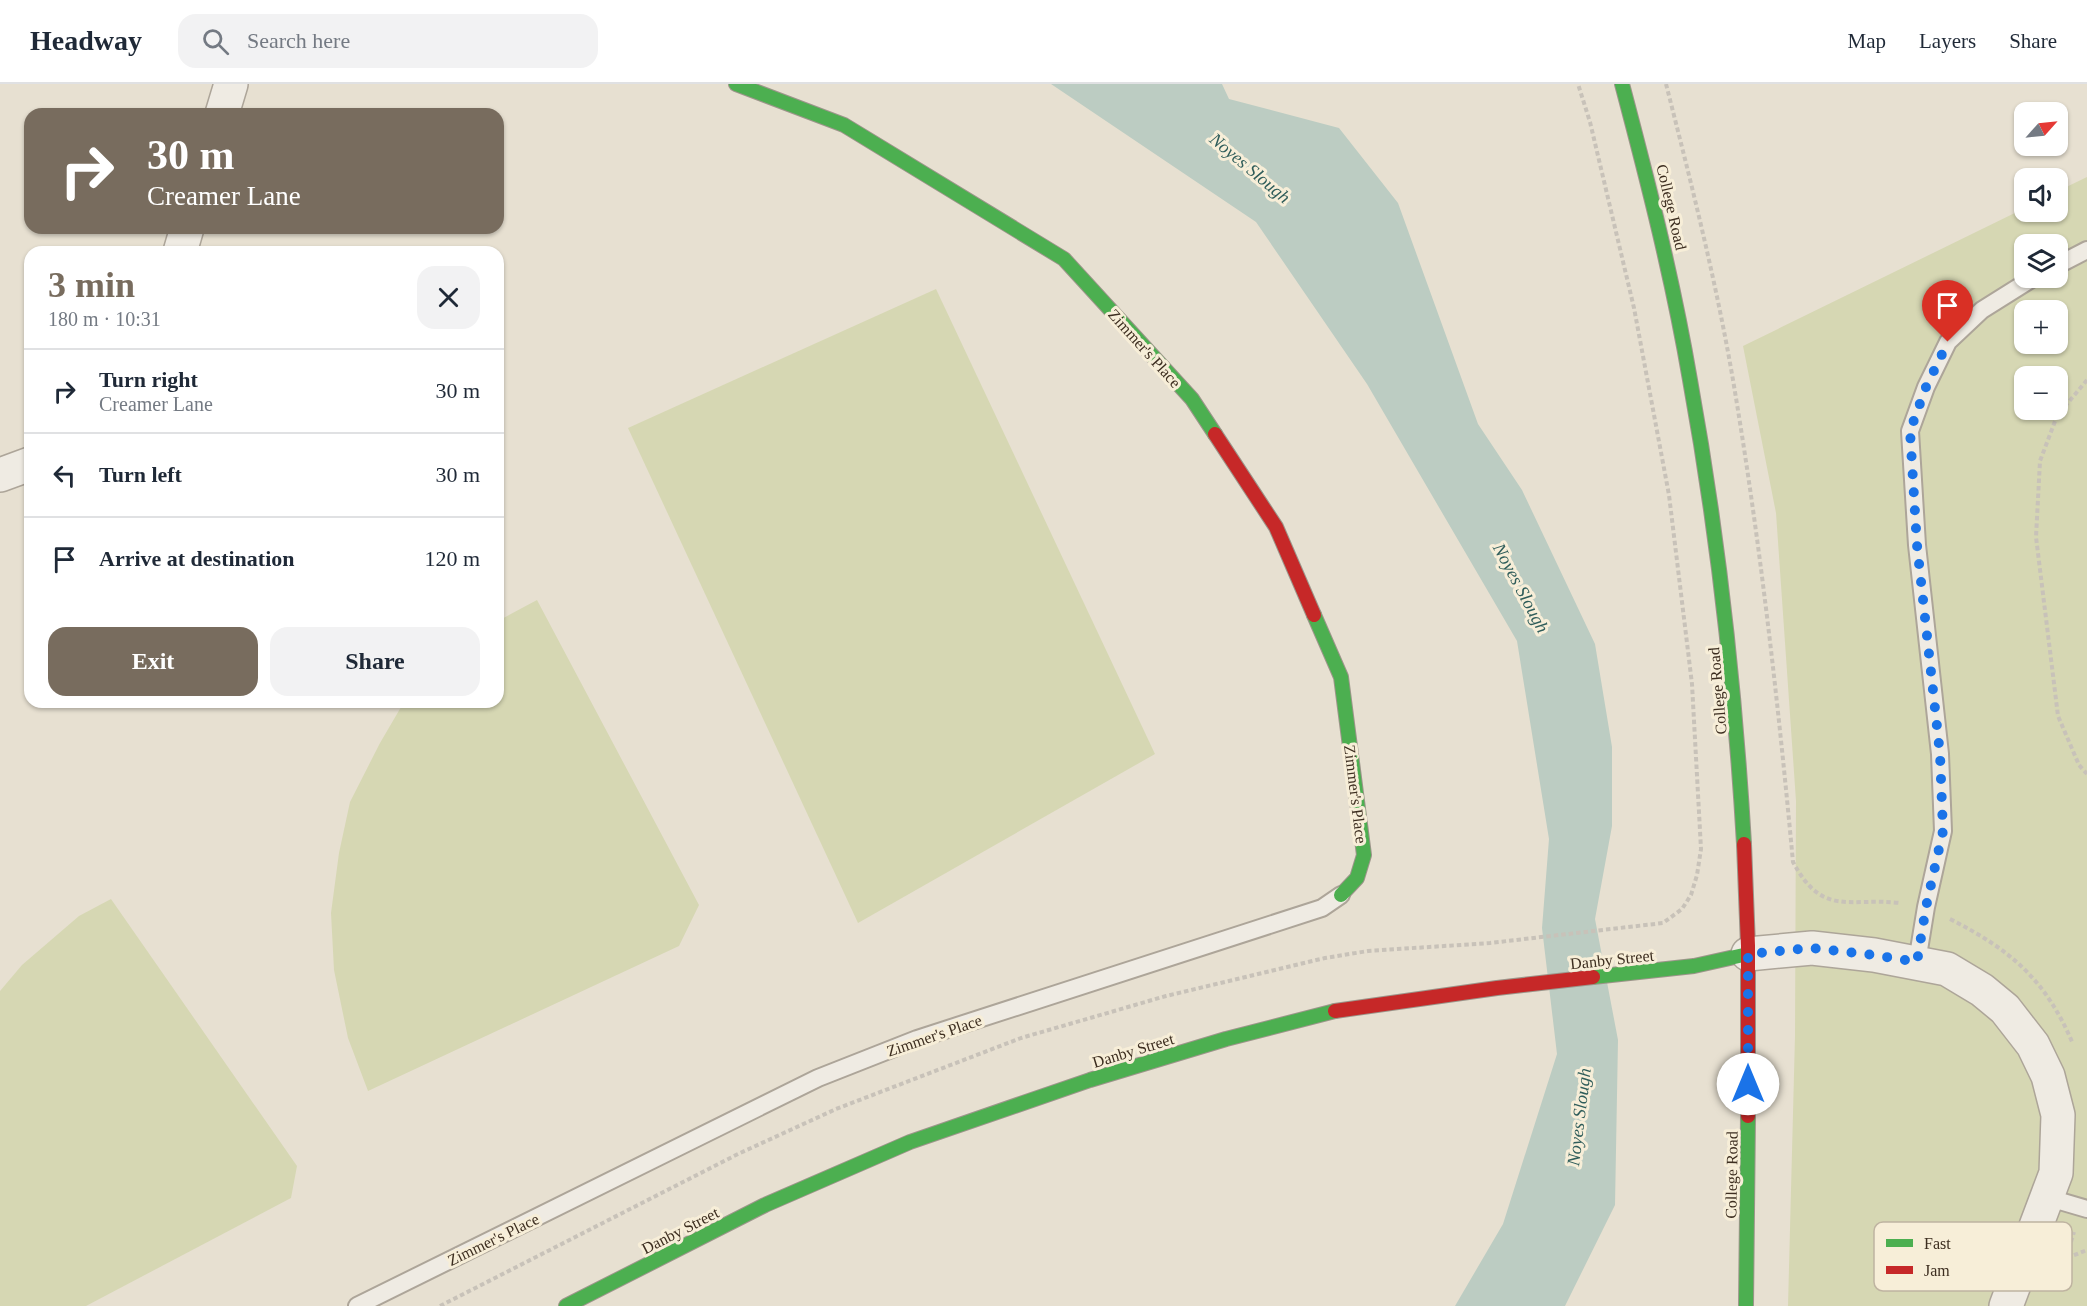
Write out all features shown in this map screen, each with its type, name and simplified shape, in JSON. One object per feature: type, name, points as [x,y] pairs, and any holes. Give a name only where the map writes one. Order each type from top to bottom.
[{"type":"street","points":[[224,108],[231,84]]},
{"type":"street","name":"Zimmer's Place","points":[[736,84],[844,125],[1064,259],[1192,399],[1276,527],[1341,677],[1364,855],[1357,878],[1341,895]]},
{"type":"street","name":"College Road","points":[[1622,84],[1645,163],[1664,245],[1698,419],[1735,698],[1747,882],[1746,1306]]},
{"type":"street","points":[[0,475],[24,466]]},
{"type":"street","points":[[1748,954],[1812,948],[1917,962],[1947,969],[1982,990],[2005,1009],[2033,1045],[2048,1076],[2058,1115],[2056,1173],[2037,1222]]},
{"type":"street","name":"Danby Street","points":[[566,1306],[786,1196],[910,1142],[1079,1084],[1226,1039],[1346,1008],[1497,988],[1695,966],[1748,954]]},
{"type":"street","points":[[2006,1306],[2012,1291]]},
{"type":"lane","points":[[2068,260],[2087,250]]},
{"type":"lane","points":[[1917,962],[1926,907],[1943,831],[1940,754],[1917,545],[1910,431],[1926,387],[1948,342],[1982,310],[2017,288]]},
{"type":"lane","name":"Zimmer's Place","points":[[357,1306],[818,1078],[917,1039],[1322,908],[1341,895]]},
{"type":"lane","points":[[2046,1197],[2087,1209]]},
{"type":"path","points":[[440,1306],[738,1154],[836,1108],[1021,1038],[1166,996],[1325,958],[1368,951],[1490,943],[1634,928],[1663,923],[1683,909],[1691,895],[1697,875],[1701,849],[1692,684],[1670,495],[1636,320],[1590,122],[1578,84]]},
{"type":"path","points":[[1666,84],[1693,189],[1733,379],[1763,581],[1780,720],[1793,862],[1803,881],[1816,894],[1843,902],[1890,902],[1926,907],[1984,936],[2013,958],[2038,982],[2051,999],[2075,1049]]},
{"type":"path","points":[[2087,380],[2057,416],[2040,461],[2036,537],[2058,716],[2079,765],[2087,774]]},
{"type":"path","points":[[2072,1256],[2087,1250]]},
{"type":"green space","points":[[2087,177],[2087,1306],[1788,1306],[1795,1036],[1796,801],[1776,513],[1743,346],[2014,213],[2014,222],[2068,222],[2068,186]]},
{"type":"green space","points":[[936,289],[1155,754],[858,923],[628,428]]},
{"type":"green space","points":[[537,600],[699,905],[679,946],[368,1091],[348,1038],[334,970],[331,913],[339,853],[350,802],[400,708],[504,708],[504,618]]},
{"type":"green space","points":[[111,899],[297,1166],[291,1198],[86,1306],[0,1306],[0,991],[22,965],[79,916]]},
{"type":"water","name":"Noyes Slough","points":[[1051,84],[1222,84],[1229,99],[1339,128],[1398,203],[1478,424],[1522,490],[1595,644],[1612,747],[1612,826],[1595,919],[1618,1040],[1615,1205],[1565,1306],[1455,1306],[1503,1224],[1557,1054],[1542,928],[1549,839],[1517,641],[1367,384],[1256,222]]},
{"type":"traffic: fast","points":[[736,84],[844,125],[1064,259],[1192,399],[1215,434]]},
{"type":"traffic: fast","points":[[1622,84],[1668,268],[1700,438],[1724,611],[1736,727],[1744,844]]},
{"type":"traffic: fast","points":[[1314,615],[1341,677],[1364,855],[1357,878],[1341,895]]},
{"type":"traffic: fast","points":[[1593,977],[1694,966],[1748,954]]},
{"type":"traffic: fast","points":[[566,1306],[765,1205],[910,1142],[1090,1080],[1226,1039],[1335,1011]]},
{"type":"traffic: fast","points":[[1746,1306],[1748,1116]]},
{"type":"traffic: jam","points":[[1215,434],[1276,527],[1314,615]]},
{"type":"traffic: jam","points":[[1744,844],[1748,946],[1748,1116]]},
{"type":"traffic: jam","points":[[1335,1011],[1593,977]]},
{"type":"route","points":[[1748,1084],[1748,954],[1812,948],[1917,962],[1926,907],[1943,831],[1940,754],[1917,545],[1910,431],[1926,387],[1948,342]]}]
